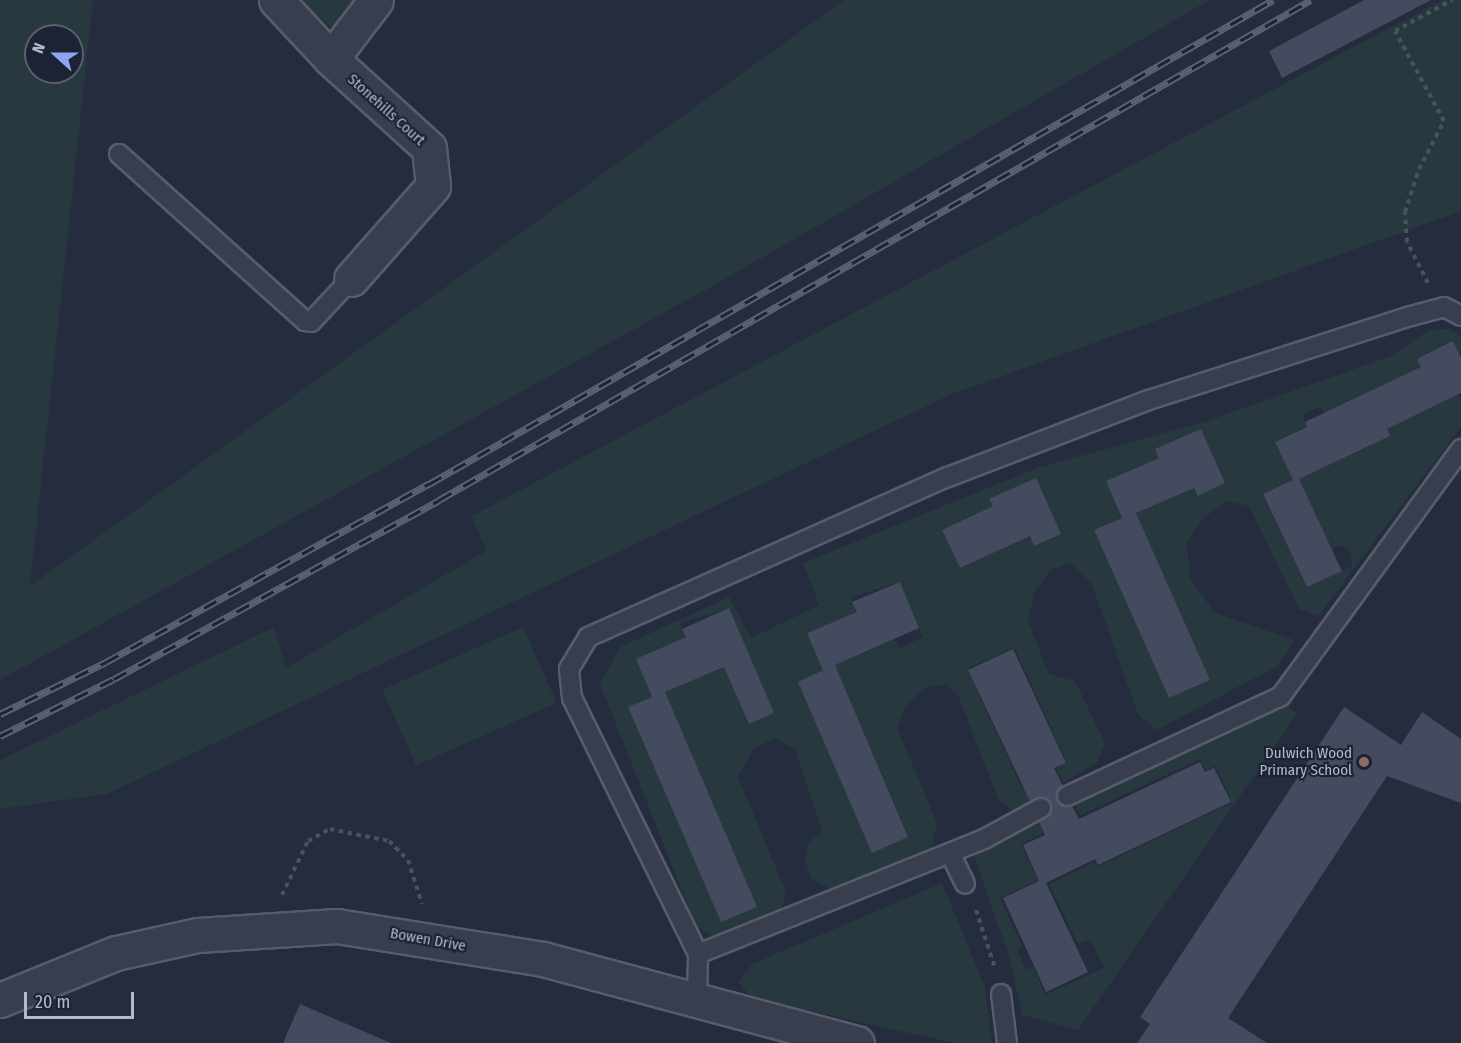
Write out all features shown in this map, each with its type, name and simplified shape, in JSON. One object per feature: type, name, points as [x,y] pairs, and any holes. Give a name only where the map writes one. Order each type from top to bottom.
[{"type":"street","name":"Stonehills Court","points":[[276,0],[330,59],[429,148],[433,163],[433,186],[351,279]]},
{"type":"street","points":[[330,59],[376,0]]},
{"type":"street","name":"Bowen Drive","points":[[0,1000],[116,953],[198,935],[303,925],[427,939],[543,959],[857,1043]]},
{"type":"lane","points":[[118,154],[305,321],[311,322],[351,279]]},
{"type":"lane","points":[[697,999],[698,954],[572,698],[569,669],[588,637],[948,477],[1149,400],[1444,307],[1461,316]]},
{"type":"lane","points":[[1068,796],[1281,696],[1458,461]]},
{"type":"lane","points":[[698,954],[950,853],[1041,808]]},
{"type":"lane","points":[[950,853],[965,884]]},
{"type":"lane","points":[[1001,994],[1007,1043]]},
{"type":"path","points":[[1423,271],[1407,242],[1405,212],[1419,169],[1444,121],[1395,31],[1452,0]]},
{"type":"path","points":[[280,898],[308,841],[330,829],[389,842],[408,860],[423,909]]},
{"type":"path","points":[[965,884],[986,935],[1001,994]]},
{"type":"shaded area","points":[[0,0],[93,0],[84,84],[84,24],[24,24],[24,84],[84,84],[30,586],[844,0],[1210,0],[718,283],[0,680]]},
{"type":"shaded area","points":[[297,0],[358,0],[343,22],[332,27]]},
{"type":"shaded area","points":[[1442,0],[1461,0],[1461,211],[952,394],[107,794],[0,809],[0,760],[274,627],[286,668],[486,551],[472,516]]},
{"type":"shaded area","points":[[1451,329],[1461,337],[1461,358],[1453,342],[1418,359],[1421,367],[1325,414],[1321,406],[1302,415],[1307,427],[1275,442],[1293,480],[1263,495],[1307,587],[1352,566],[1351,554],[1342,545],[1332,549],[1299,479],[1390,436],[1387,429],[1458,395],[1461,402],[1461,427],[1318,616],[1299,609],[1249,506],[1228,501],[1203,518],[1187,543],[1190,579],[1215,613],[1294,640],[1279,665],[1157,730],[1138,715],[1092,584],[1071,563],[1051,570],[1035,591],[1028,621],[1049,674],[1075,681],[1105,743],[1098,762],[1063,783],[1056,769],[1067,763],[1014,647],[967,669],[1022,788],[1029,786],[1035,799],[1014,812],[998,799],[959,697],[947,685],[925,687],[904,709],[897,728],[937,823],[932,847],[831,889],[812,879],[804,859],[809,842],[822,832],[795,749],[774,738],[753,750],[738,777],[786,892],[780,913],[715,938],[696,926],[600,684],[620,647],[729,597],[751,638],[819,605],[803,563],[1037,468],[1204,422],[1389,357],[1429,330]],"holes":[[[1201,429],[1225,484],[1198,496],[1194,488],[1136,513],[1210,680],[1169,698],[1094,530],[1122,518],[1107,481],[1159,458],[1156,449]],[[990,500],[1060,534],[1034,546],[1030,536],[960,568],[942,530],[993,506]],[[900,582],[923,637],[899,648],[895,639],[835,665],[908,836],[872,852],[799,682],[823,671],[807,633],[857,612],[851,597]],[[729,609],[724,667],[665,692],[721,922],[628,707],[652,697],[636,659],[686,637],[680,623]]]},
{"type":"shaded area","points":[[523,627],[557,703],[416,765],[382,690]]},
{"type":"shaded area","points":[[1288,705],[1297,714],[1078,1030],[1022,1015],[1010,959],[973,853],[1043,816],[1050,830],[1020,844],[1038,880],[1000,898],[1022,945],[1017,949],[1025,970],[1033,966],[1045,995],[1104,968],[1090,940],[1078,944],[1049,884],[1094,862],[1097,867],[1232,803],[1216,766],[1206,770],[1200,759],[1081,815],[1075,805]]},
{"type":"shaded area","points":[[942,883],[985,987],[992,1043],[954,1043],[752,998],[738,982],[752,964]]},
{"type":"building","points":[[1364,0],[1431,0],[1282,78],[1269,51]]},
{"type":"building","points":[[1453,341],[1461,358],[1461,393],[1387,429],[1390,436],[1299,479],[1342,571],[1307,587],[1263,494],[1293,480],[1275,442],[1307,427],[1305,422],[1421,367],[1417,359]]},
{"type":"building","points":[[1201,429],[1225,483],[1198,496],[1194,488],[1136,513],[1210,680],[1169,698],[1094,530],[1122,518],[1106,481],[1159,458],[1155,449]]},
{"type":"building","points":[[1036,478],[1061,534],[1034,546],[1030,536],[960,568],[942,530],[993,506],[989,499]]},
{"type":"building","points":[[900,582],[919,628],[835,665],[908,837],[872,853],[798,682],[823,670],[807,633],[857,612],[852,602]]},
{"type":"building","points":[[729,608],[774,713],[749,724],[724,667],[665,692],[757,907],[721,922],[628,707],[652,697],[636,659],[686,637],[682,629]]},
{"type":"building","points":[[1013,649],[1066,763],[1054,768],[1063,786],[1057,800],[1072,806],[1079,819],[1200,762],[1205,772],[1214,768],[1231,802],[1098,865],[1095,859],[1046,883],[1088,972],[1046,992],[1003,898],[1039,881],[1023,845],[1045,835],[1039,822],[1050,814],[1051,803],[1042,797],[1030,801],[968,670]]},
{"type":"building","points":[[1344,707],[1401,745],[1422,712],[1461,739],[1461,803],[1387,776],[1228,1018],[1267,1043],[1137,1043],[1150,1024],[1140,1017]]},
{"type":"building","points":[[300,1004],[391,1043],[283,1043]]},
{"type":"railway","points":[[0,714],[106,662],[429,484],[1273,0]]},
{"type":"railway","points":[[0,736],[114,679],[439,500],[1311,0]]},
{"type":"place","name":"Dulwich Wood Primary School","points":[[1364,762]]}]
